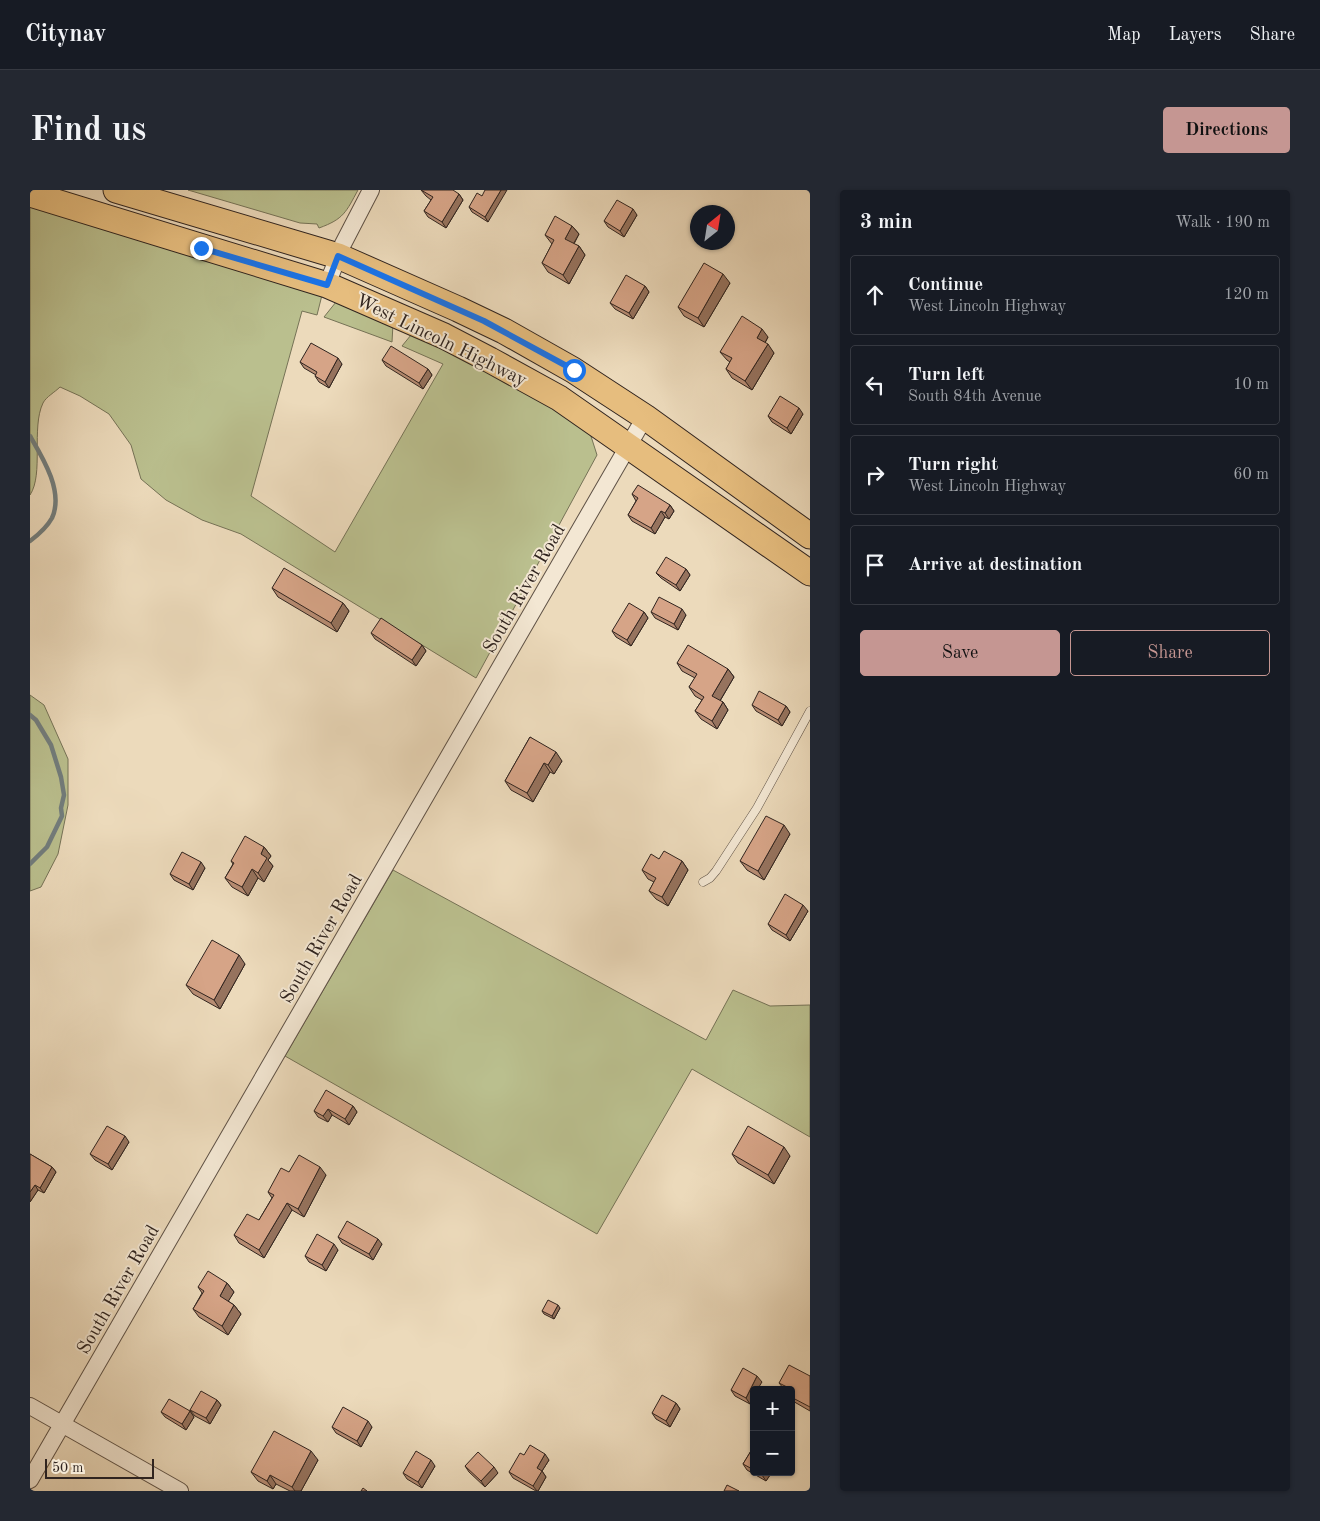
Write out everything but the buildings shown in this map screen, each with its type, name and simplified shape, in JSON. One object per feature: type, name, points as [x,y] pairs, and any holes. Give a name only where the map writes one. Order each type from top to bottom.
[{"type":"main road","name":"West Lincoln Highway","points":[[116,190],[338,256],[504,331],[574,370],[645,417],[810,536]]},
{"type":"main road","name":"West Lincoln Highway","points":[[30,194],[327,285],[444,336],[559,398],[810,573]]},
{"type":"street","points":[[327,285],[338,256],[371,190]]},
{"type":"street","name":"South River Road","points":[[30,1480],[645,417]]},
{"type":"street","points":[[30,1406],[180,1491]]},
{"type":"lane","points":[[703,882],[716,871],[757,808],[810,711]]},
{"type":"green space","points":[[188,190],[358,190],[339,218],[319,228],[317,224],[300,223]]},
{"type":"green space","points":[[30,204],[322,295],[317,315],[302,311],[251,496],[335,552],[443,364],[402,346],[411,335],[474,361],[589,430],[597,455],[476,678],[241,534],[202,520],[166,500],[141,479],[131,445],[109,414],[80,396],[60,387],[44,401],[40,413],[36,475],[30,495]]},
{"type":"green space","points":[[336,302],[393,324],[392,342],[324,317]]},
{"type":"green space","points":[[30,695],[44,705],[68,759],[68,805],[58,854],[41,887],[30,891]]},
{"type":"green space","points":[[393,870],[706,1040],[733,990],[770,1006],[810,1005],[810,1137],[692,1069],[597,1234],[285,1056]]},
{"type":"waterway","points":[[30,436],[46,465],[54,486],[55,497],[55,508],[52,518],[48,525],[30,541]]},
{"type":"waterway","points":[[30,715],[36,720],[51,745],[61,777],[64,795],[61,808],[62,816],[47,847],[30,864]]},
{"type":"route","points":[[201,248],[327,285],[338,256],[484,321],[574,370]]}]
